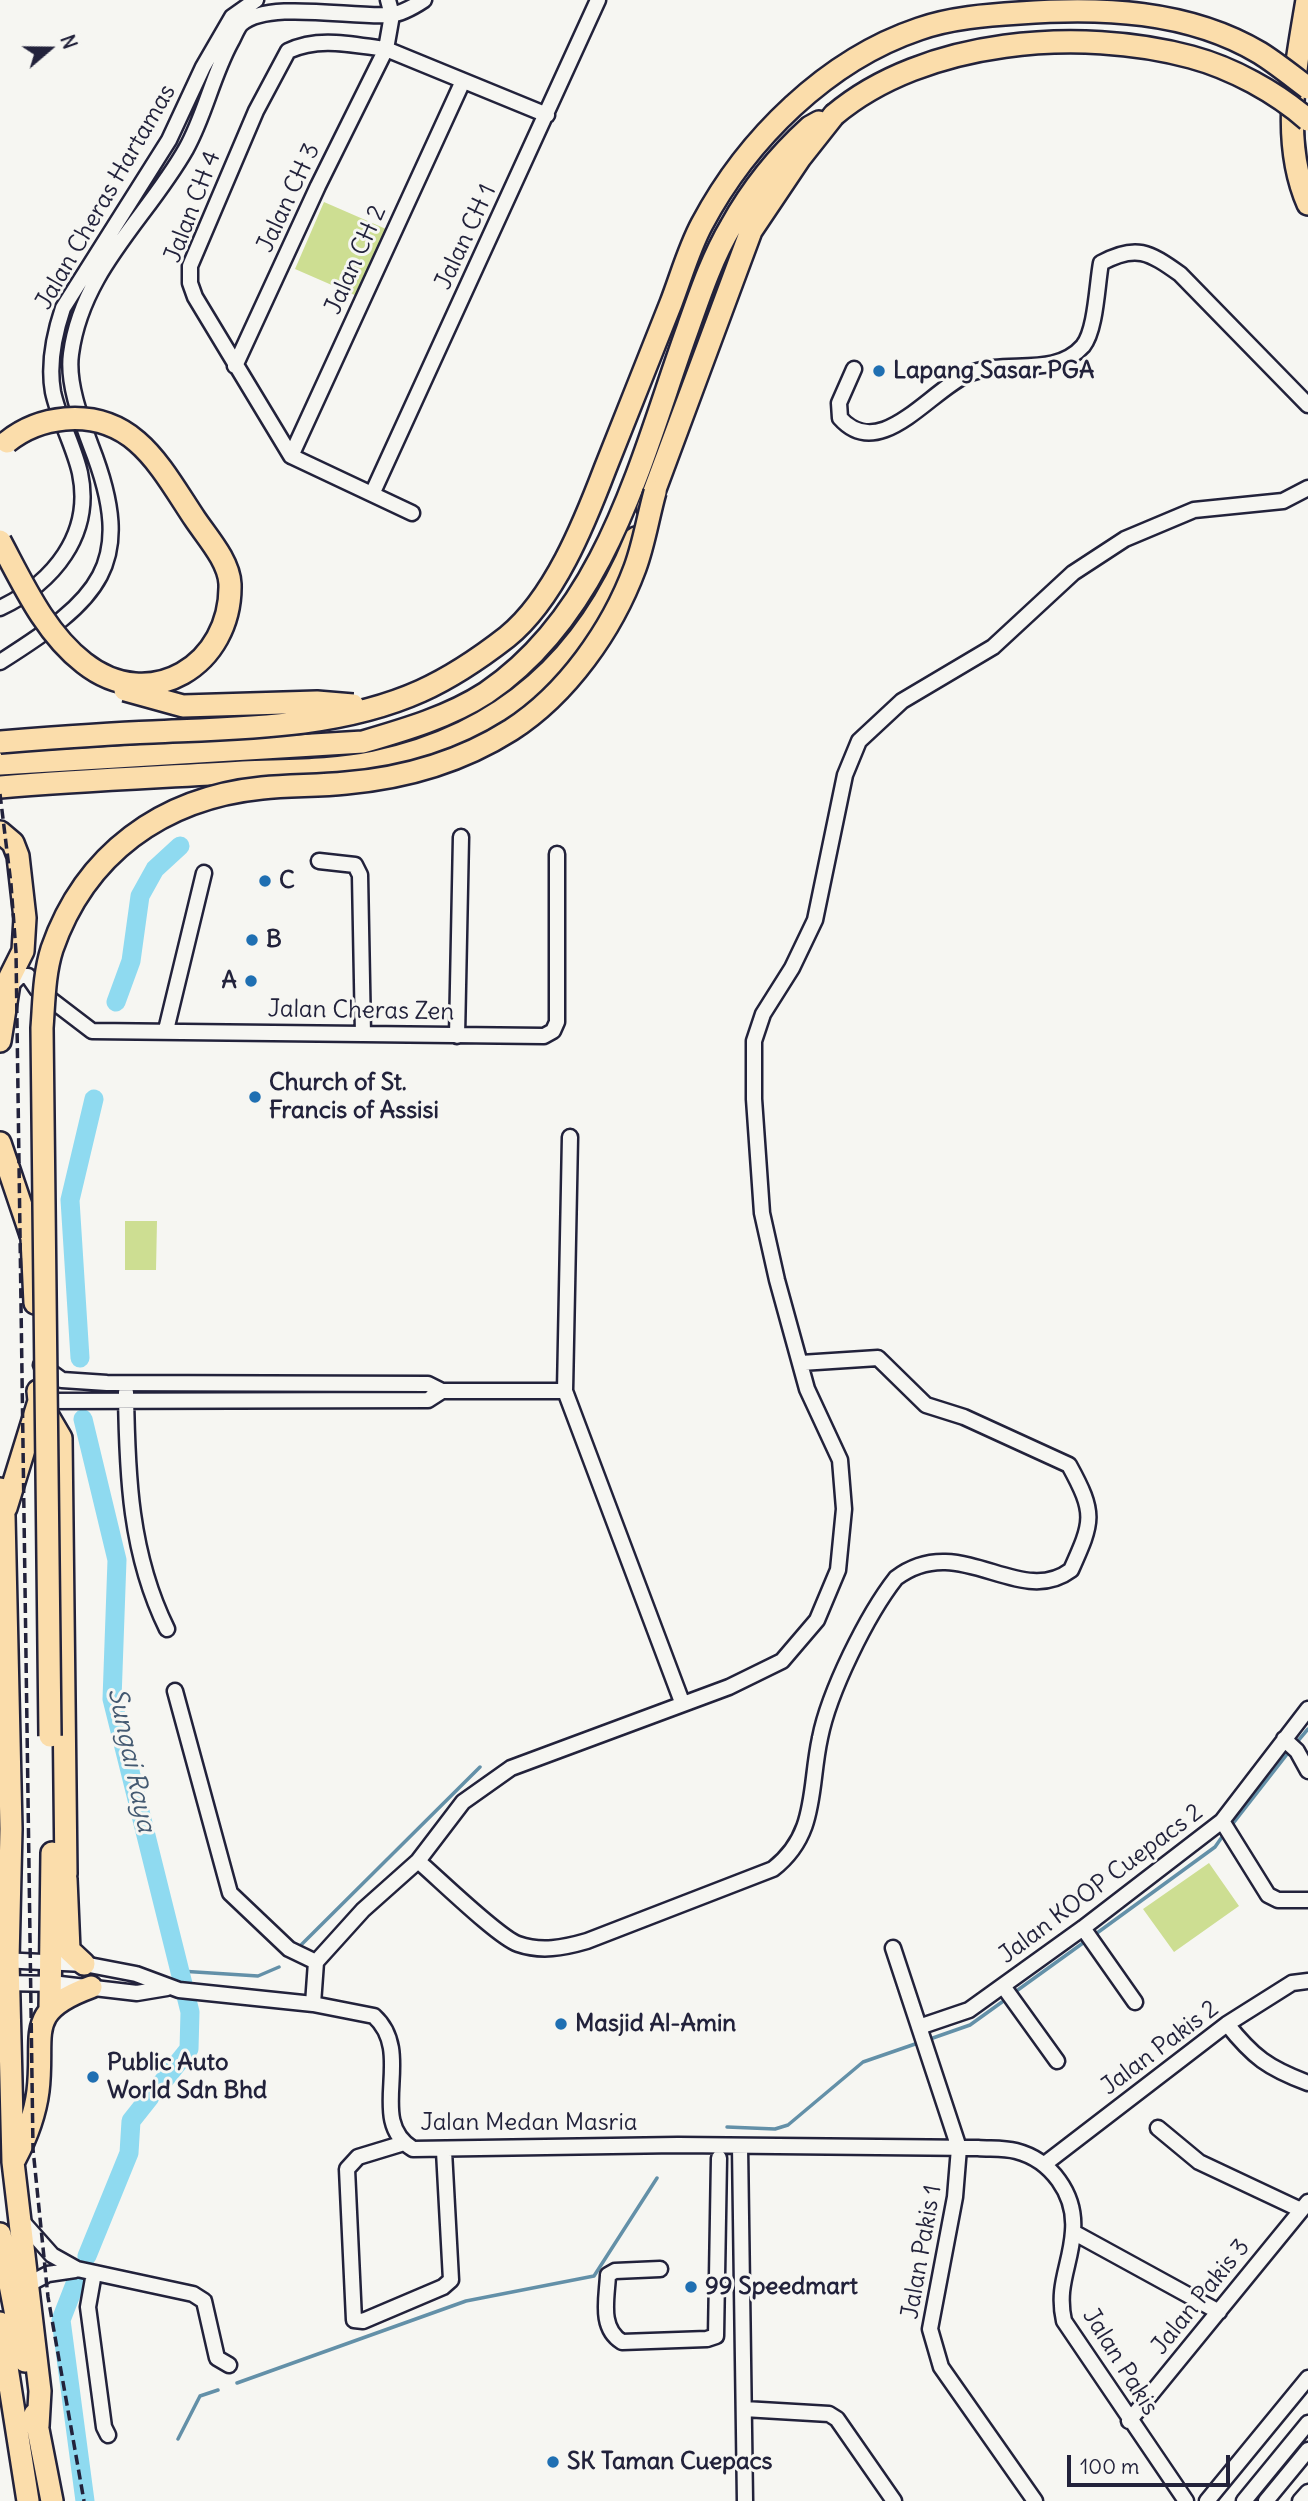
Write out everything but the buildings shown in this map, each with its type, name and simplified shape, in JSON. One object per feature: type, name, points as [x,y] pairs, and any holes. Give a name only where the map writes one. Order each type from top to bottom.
[{"type":"highway","points":[[1306,200],[1295,167],[1292,134],[1307,0]]},
{"type":"highway","points":[[0,743],[77,735],[222,729],[311,720],[376,707],[420,692],[464,668],[512,633],[547,590],[573,545],[595,497],[701,226],[733,173],[764,136],[809,92],[856,59],[919,29],[989,15],[1102,8],[1158,17],[1210,31],[1258,52],[1308,88]]},
{"type":"highway","points":[[0,787],[339,767],[417,752],[462,732],[529,690],[575,647],[623,569],[655,492],[751,231],[800,158],[834,115],[853,99],[879,85],[940,60],[1013,46],[1073,41],[1133,45],[1193,57],[1252,82],[1308,120]]},
{"type":"highway","points":[[0,764],[363,742],[408,729],[485,693],[554,631],[606,553],[706,278],[730,227],[765,172],[810,127],[834,115]]},
{"type":"highway","points":[[0,453],[18,433],[49,421],[90,419],[116,425],[147,450],[221,557],[230,581],[229,600],[214,644],[196,666],[175,680],[137,685],[105,677],[82,662],[41,614],[0,541]]},
{"type":"highway","points":[[50,2008],[53,1973],[52,1791],[42,1068],[46,979],[52,950],[85,882],[115,850],[149,822],[186,807],[260,788],[386,779],[429,768],[512,729],[568,679],[592,651],[636,568],[655,492]]},
{"type":"highway","points":[[0,562],[26,608],[52,643],[100,682],[183,706],[317,702],[376,707]]},
{"type":"highway","points":[[0,832],[13,844],[20,864],[25,934],[23,951],[8,988],[0,1041]]},
{"type":"highway","points":[[0,1143],[32,1238],[39,1401],[17,1464],[4,1516]]},
{"type":"highway","points":[[39,1401],[61,1438],[69,1950],[84,1964]]},
{"type":"highway","points":[[0,1489],[4,1516],[11,1829],[4,1983],[13,2162],[40,2391],[38,2426]]},
{"type":"highway","points":[[52,1791],[66,1874]]},
{"type":"highway","points":[[0,1915],[9,1891]]},
{"type":"highway","points":[[13,2162],[32,2119],[38,2092],[38,2035],[42,2021],[50,2008],[60,2000],[91,1987]]},
{"type":"highway","points":[[0,2234],[52,2501]]},
{"type":"highway","points":[[0,2323],[28,2501]]},
{"type":"street","name":"Jalan Cheras Hartamas","points":[[0,608],[46,579],[66,556],[80,527],[80,474],[53,392],[54,335],[63,308],[169,140],[203,67],[232,17],[256,0]]},
{"type":"street","points":[[388,0],[392,15]]},
{"type":"street","name":"Jalan Cheras Hartamas","points":[[0,662],[75,610],[96,585],[105,565],[112,540],[112,516],[80,416],[70,358],[85,299],[127,231],[186,149],[204,108],[214,73],[241,23],[263,11],[392,15],[424,0]]},
{"type":"street","name":"Jalan CH 1","points":[[373,492],[598,0]]},
{"type":"street","name":"Jalan CH 3","points":[[235,366],[318,186],[386,49],[392,15]]},
{"type":"street","name":"Jalan CH 4","points":[[291,456],[235,366],[195,297],[190,283],[190,266],[256,111],[281,60],[288,51],[299,45],[323,41],[386,49],[547,115]]},
{"type":"street","name":"Jalan CH 2","points":[[291,456],[463,81]]},
{"type":"street","points":[[128,202],[139,202],[169,173]]},
{"type":"street","points":[[854,369],[839,403],[840,418],[856,433],[867,433],[883,430],[905,419],[972,373],[1050,365],[1072,356],[1085,344],[1093,317],[1101,263],[1122,252],[1137,252],[1159,259],[1180,274],[1308,405]]},
{"type":"street","points":[[291,456],[373,492],[412,513]]},
{"type":"street","points":[[313,2004],[316,1962],[363,1910],[418,1861],[463,1802],[511,1768],[682,1702],[729,1687],[782,1661],[817,1620],[838,1570],[844,1509],[840,1460],[807,1389],[776,1280],[762,1213],[754,1099],[754,1041],[763,1014],[792,968],[815,920],[845,775],[859,741],[902,701],[993,647],[1073,573],[1125,539],[1194,510],[1283,501],[1308,488]]},
{"type":"street","points":[[457,1036],[461,836]]},
{"type":"street","name":"Jalan Cheras Zen","points":[[37,989],[92,1031],[166,1030],[531,1038],[554,1031],[557,1022],[557,854]]},
{"type":"street","points":[[319,862],[355,865],[360,875],[363,1034]]},
{"type":"street","points":[[166,1030],[204,873]]},
{"type":"street","points":[[25,934],[24,962],[37,989]]},
{"type":"street","points":[[8,988],[24,975],[28,976],[37,989]]},
{"type":"street","points":[[570,1137],[565,1391],[682,1702]]},
{"type":"street","points":[[418,1861],[515,1943],[537,1949],[560,1948],[586,1941],[773,1869],[791,1855],[803,1832],[813,1791],[820,1736],[843,1674],[896,1578],[909,1568],[939,1560],[1041,1583],[1071,1570],[1090,1527],[1088,1507],[1069,1465],[964,1417],[926,1405],[878,1358],[801,1363]]},
{"type":"street","points":[[36,1361],[62,1380],[126,1383],[428,1384],[442,1391],[565,1391]]},
{"type":"street","points":[[126,1383],[132,1525],[143,1570],[167,1629]]},
{"type":"street","points":[[39,1401],[428,1401],[442,1391]]},
{"type":"street","points":[[175,1691],[230,1893],[289,1949],[316,1962]]},
{"type":"street","name":"Jalan KOOP Cuepacs 2","points":[[919,2027],[969,2010],[1083,1928],[1222,1821],[1308,1709]]},
{"type":"street","points":[[1284,1740],[1297,1751],[1308,1771]]},
{"type":"street","points":[[1222,1821],[1268,1895],[1278,1900],[1308,1900]]},
{"type":"street","points":[[1083,1928],[1135,2002]]},
{"type":"street","points":[[893,1948],[959,2148],[1015,2150],[1046,2164]]},
{"type":"street","points":[[4,1960],[53,1973]]},
{"type":"street","name":"Jalan Medan Masria","points":[[53,1973],[84,1964],[136,1974],[173,1989]]},
{"type":"street","points":[[4,1983],[53,1973]]},
{"type":"street","name":"Jalan Medan Masria","points":[[53,1973],[91,1987],[137,1993],[173,1989],[313,2004],[360,2011],[374,2016],[384,2026],[393,2052],[390,2115],[404,2143],[413,2149],[444,2151],[693,2145],[959,2148]]},
{"type":"street","name":"Jalan Pakis 2","points":[[1046,2164],[1227,2024],[1292,1983],[1308,1981]]},
{"type":"street","points":[[1003,1986],[1057,2061]]},
{"type":"street","points":[[1227,2024],[1251,2055],[1270,2068],[1308,2083]]},
{"type":"street","points":[[1158,2128],[1199,2162],[1305,2206]]},
{"type":"street","points":[[404,2143],[358,2157],[347,2169],[354,2320],[363,2320],[443,2287],[451,2280],[444,2151]]},
{"type":"street","points":[[693,2145],[719,2158],[741,2184]]},
{"type":"street","points":[[740,2146],[744,2409],[749,2499]]},
{"type":"street","name":"Jalan Pakis 1","points":[[959,2148],[955,2197],[931,2314],[933,2347],[942,2367],[1035,2501]]},
{"type":"street","points":[[660,2269],[614,2271],[608,2275],[606,2319],[612,2336],[622,2342],[707,2339],[716,2336],[719,2158]]},
{"type":"street","name":"Jalan Pakis","points":[[1046,2164],[1072,2209],[1073,2232],[1059,2300],[1064,2321],[1129,2421],[1186,2501]]},
{"type":"street","name":"Jalan Pakis 3","points":[[1129,2421],[1305,2206]]},
{"type":"street","points":[[19,2218],[52,2255],[77,2269],[144,2281],[193,2294],[204,2301],[217,2358],[229,2365]]},
{"type":"street","points":[[1073,2232],[1219,2312]]},
{"type":"street","points":[[29,2284],[48,2274],[77,2269]]},
{"type":"street","points":[[94,2273],[88,2307],[104,2427],[108,2435]]},
{"type":"street","points":[[1207,2501],[1308,2378]]},
{"type":"street","points":[[744,2409],[830,2414],[837,2419],[894,2501]]},
{"type":"street","points":[[1244,2501],[1308,2423]]},
{"type":"street","points":[[1266,2501],[1308,2450]]},
{"type":"street","points":[[1300,2501],[1308,2492]]},
{"type":"green space","points":[[324,202],[386,229],[357,296],[295,269]]},
{"type":"green space","points":[[125,1221],[157,1221],[156,1270],[125,1270]]},
{"type":"green space","points":[[1209,1863],[1239,1906],[1174,1952],[1143,1909]]},
{"type":"waterway","name":"Sungai Raya","points":[[116,1002],[131,961],[140,896],[155,869],[180,846]]},
{"type":"waterway","name":"Sungai Raya","points":[[80,1358],[70,1200],[94,1099]]},
{"type":"waterway","name":"Sungai Raya","points":[[83,1419],[117,1560],[112,1699],[190,2012],[189,2049],[157,2089]]},
{"type":"waterway","points":[[1297,1742],[1308,1729]]},
{"type":"waterway","points":[[1231,1826],[1288,1753]]},
{"type":"waterway","points":[[301,1945],[480,1767]]},
{"type":"waterway","points":[[1097,1933],[1215,1847],[1222,1837]]},
{"type":"waterway","points":[[1015,1992],[1083,1943]]},
{"type":"waterway","points":[[180,1971],[258,1976],[279,1967]]},
{"type":"waterway","points":[[930,2039],[970,2025],[1002,2002]]},
{"type":"waterway","points":[[727,2127],[775,2129],[788,2125],[863,2062],[918,2043]]},
{"type":"waterway","name":"Sungai Raya","points":[[87,2256],[129,2153],[131,2121],[150,2097]]},
{"type":"waterway","points":[[237,2383],[466,2301],[594,2276],[657,2178]]},
{"type":"waterway","name":"Sungai Raya","points":[[75,2284],[61,2320],[85,2501]]},
{"type":"waterway","points":[[178,2439],[200,2396],[218,2390]]},
{"type":"railway","points":[[0,794],[16,952],[33,2149],[48,2297],[84,2501]]},
{"type":"place","name":"Lapang Sasar PGA","points":[[879,371]]},
{"type":"place","name":"C","points":[[265,881]]},
{"type":"place","name":"B","points":[[252,940]]},
{"type":"place","name":"A","points":[[251,981]]},
{"type":"place","name":"Church of St. Francis of Assisi","points":[[255,1097]]},
{"type":"place","name":"Masjid Al-Amin","points":[[561,2024]]},
{"type":"place","name":"Public Auto World Sdn Bhd","points":[[93,2077]]},
{"type":"place","name":"99 Speedmart","points":[[691,2287]]},
{"type":"place","name":"SK Taman Cuepacs","points":[[553,2462]]}]
